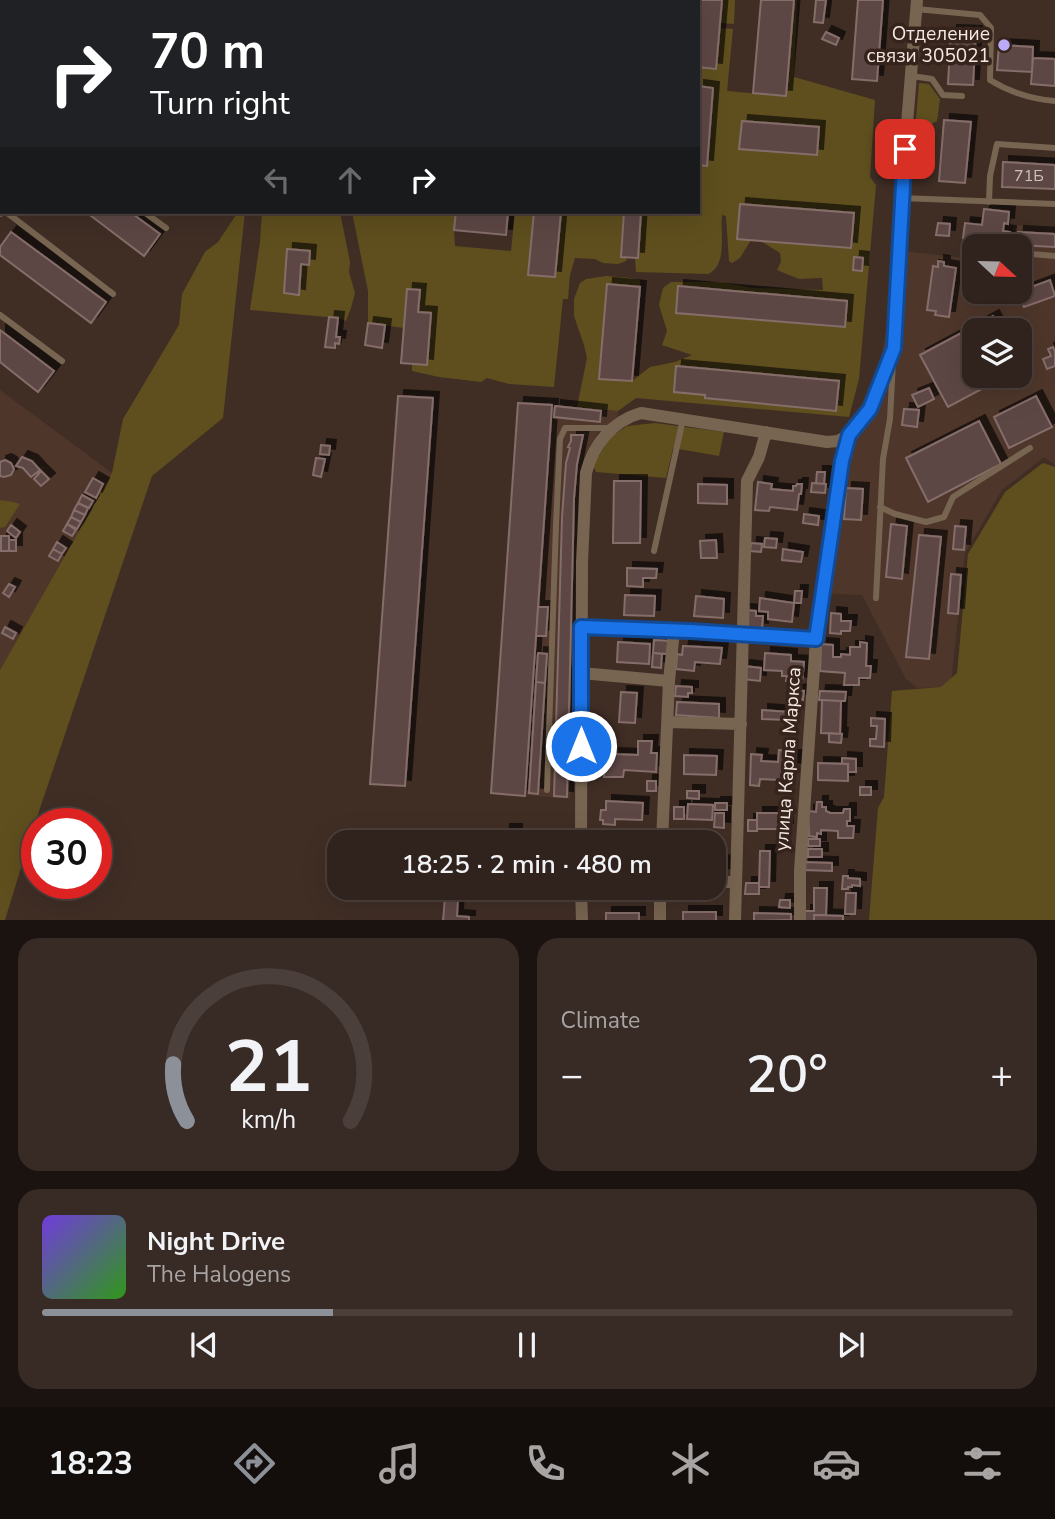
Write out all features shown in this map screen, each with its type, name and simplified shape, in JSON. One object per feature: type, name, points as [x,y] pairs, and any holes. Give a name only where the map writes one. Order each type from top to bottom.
[{"type":"street","name":"улица Карла Маркса","points":[[800,920],[800,871],[816,639],[842,461],[849,435],[870,409],[894,348],[901,198],[916,5]]},
{"type":"street","points":[[581,830],[583,538],[586,473],[594,450],[603,438],[628,417],[641,414],[827,442],[838,441],[849,435]]},
{"type":"street","points":[[735,920],[747,481],[759,457],[766,432]]},
{"type":"street","points":[[663,830],[669,681],[674,631]]},
{"type":"street","points":[[581,673],[669,681]]},
{"type":"street","points":[[668,722],[741,724]]},
{"type":"street","points":[[726,883],[736,883]]},
{"type":"street","points":[[581,900],[582,920]]},
{"type":"street","points":[[660,900],[660,920]]},
{"type":"lane","points":[[916,5],[980,15],[991,28],[990,80],[1006,90],[1036,100],[1055,101]]},
{"type":"lane","points":[[912,76],[932,79],[943,95],[962,96]]},
{"type":"lane","points":[[989,202],[990,176],[997,144],[1055,148]]},
{"type":"lane","points":[[901,198],[1055,204]]},
{"type":"lane","points":[[6,214],[113,294]]},
{"type":"lane","points":[[147,214],[166,228]]},
{"type":"lane","points":[[1032,254],[1055,256]]},
{"type":"lane","points":[[0,315],[62,362]]},
{"type":"lane","points":[[876,598],[883,458],[890,419],[894,348]]},
{"type":"lane","points":[[654,551],[683,419]]},
{"type":"lane","points":[[547,790],[561,439],[565,428],[614,428]]},
{"type":"lane","points":[[880,507],[926,522],[944,517],[953,496],[1030,448]]},
{"type":"lane","points":[[581,627],[816,639]]},
{"type":"shaded area","points":[[722,0],[735,0],[734,24],[720,23]]},
{"type":"shaded area","points":[[794,0],[797,0],[794,77],[875,100],[870,177],[876,185],[859,379],[849,417],[636,398],[618,411],[577,407],[587,358],[574,316],[574,299],[580,283],[586,279],[606,276],[640,280],[640,287],[607,284],[599,378],[632,381],[650,367],[692,355],[662,345],[667,331],[659,305],[663,288],[671,282],[721,282],[752,288],[823,290],[822,278],[799,279],[777,270],[781,262],[780,253],[761,241],[851,248],[854,213],[740,204],[737,238],[751,240],[740,258],[732,263],[729,261],[726,216],[722,215],[721,256],[714,270],[708,274],[636,272],[635,258],[638,258],[641,214],[700,214],[700,67],[716,68],[720,28],[733,29],[727,91],[786,96]],"holes":[[[742,121],[819,127],[816,155],[740,149]]]},
{"type":"shaded area","points":[[919,83],[929,84],[940,99],[937,121],[931,124],[929,143],[921,148],[914,142]]},
{"type":"shaded area","points":[[237,214],[245,214],[223,418],[152,476],[40,808],[21,808],[21,868],[5,920],[0,920],[0,670],[112,473],[123,419],[179,325],[182,294],[205,252],[218,242]]},
{"type":"shaded area","points":[[262,214],[340,214],[355,293],[346,321],[250,310]]},
{"type":"shaded area","points":[[352,214],[456,214],[455,246],[511,251],[515,214],[534,214],[528,275],[554,277],[561,214],[624,214],[621,256],[627,257],[626,261],[618,264],[575,258],[568,299],[563,299],[554,387],[509,384],[487,378],[481,382],[412,371],[412,364],[427,364],[431,313],[418,312],[419,290],[407,289],[404,328],[368,323],[368,291]]},
{"type":"shaded area","points":[[1014,225],[1055,227],[1055,465],[1044,457],[1002,490],[965,553],[951,683],[941,687],[917,688],[906,679],[862,595],[817,593],[839,449],[849,449],[874,415],[878,374],[901,251],[962,258],[962,304],[1032,304],[1032,234],[1013,234]]},
{"type":"shaded area","points":[[0,390],[112,473],[0,670]]},
{"type":"shaded area","points":[[552,405],[618,411],[617,421],[600,430],[583,459],[570,799],[527,795]]},
{"type":"shaded area","points":[[655,423],[724,432],[719,456],[673,448],[666,478],[596,472],[593,465],[610,437],[627,426]]},
{"type":"shaded area","points":[[1043,463],[1055,467],[1055,920],[869,920],[878,808],[884,797],[892,691],[941,687],[957,673],[968,554],[1005,492]]},
{"type":"shaded area","points":[[0,500],[20,504],[5,527],[0,528]]},
{"type":"building","points":[[700,0],[722,0],[716,69],[700,67]]},
{"type":"building","points":[[761,0],[794,0],[786,96],[753,93]]},
{"type":"building","points":[[816,0],[826,0],[823,23],[814,22]]},
{"type":"building","points":[[858,0],[883,0],[877,81],[852,79]]},
{"type":"building","points":[[951,31],[976,32],[973,85],[948,84]]},
{"type":"building","points":[[826,32],[839,38],[836,45],[822,39]]},
{"type":"building","points":[[999,45],[1033,47],[1032,72],[997,70]]},
{"type":"building","points":[[1033,58],[1055,59],[1055,86],[1031,84]]},
{"type":"building","points":[[700,86],[713,88],[707,166],[700,165]]},
{"type":"building","points":[[944,120],[971,122],[965,183],[939,181]]},
{"type":"building","points":[[742,121],[819,127],[817,155],[739,149]]},
{"type":"building","points":[[1003,162],[1055,165],[1055,189],[1002,187]]},
{"type":"building","points":[[740,204],[854,213],[851,248],[737,239]]},
{"type":"building","points":[[984,209],[1009,212],[1008,224],[1004,223],[1003,231],[1010,234],[964,234],[965,223],[982,225]]},
{"type":"building","points":[[89,214],[133,214],[160,234],[144,256]]},
{"type":"building","points":[[456,214],[508,214],[506,235],[454,230]]},
{"type":"building","points":[[534,214],[561,214],[555,277],[528,275]]},
{"type":"building","points":[[624,214],[641,214],[638,258],[621,257]]},
{"type":"building","points":[[938,223],[950,224],[949,236],[936,235]]},
{"type":"building","points":[[11,232],[106,302],[91,323],[0,255],[0,247]]},
{"type":"building","points":[[1018,232],[1055,234],[1055,247],[1032,246],[1032,234]]},
{"type":"building","points":[[287,249],[310,251],[309,265],[301,264],[299,295],[284,293]]},
{"type":"building","points":[[854,257],[863,258],[862,271],[853,270]]},
{"type":"building","points":[[938,261],[944,262],[944,266],[956,268],[949,317],[935,315],[936,311],[927,310],[933,266],[938,267]]},
{"type":"building","points":[[1050,280],[1055,296],[1024,307],[1023,304],[1032,304],[1032,287]]},
{"type":"building","points":[[607,284],[640,287],[632,381],[599,379]]},
{"type":"building","points":[[678,286],[847,301],[845,327],[676,313]]},
{"type":"building","points":[[407,289],[420,290],[418,312],[431,313],[427,365],[401,363]]},
{"type":"building","points":[[329,317],[338,318],[336,337],[340,337],[335,348],[325,347]]},
{"type":"building","points":[[368,323],[385,325],[382,348],[365,345]]},
{"type":"building","points":[[0,330],[54,371],[38,392],[0,362]]},
{"type":"building","points":[[962,333],[962,388],[984,388],[948,407],[920,355]]},
{"type":"building","points":[[1053,347],[1055,366],[1047,369],[1043,359],[1051,356],[1048,349]]},
{"type":"building","points":[[676,366],[839,381],[836,411],[705,398],[705,395],[674,392]]},
{"type":"building","points":[[929,388],[934,399],[918,407],[912,395]]},
{"type":"building","points":[[398,396],[433,398],[405,786],[370,784]]},
{"type":"building","points":[[1036,396],[1052,427],[1009,448],[994,417]]},
{"type":"building","points":[[518,403],[552,405],[525,796],[491,793]]},
{"type":"building","points":[[555,406],[601,411],[600,422],[554,417]]},
{"type":"building","points":[[904,409],[919,410],[917,427],[902,425]]},
{"type":"building","points":[[979,421],[1001,464],[928,502],[906,458]]},
{"type":"building","points":[[571,435],[583,435],[574,498],[567,797],[554,796],[562,517]]},
{"type":"building","points":[[321,445],[330,446],[329,455],[320,454]]},
{"type":"building","points":[[22,457],[32,461],[40,470],[31,477],[23,468],[16,466]]},
{"type":"building","points":[[316,458],[325,459],[321,477],[313,475]]},
{"type":"building","points":[[5,460],[11,463],[14,469],[11,475],[4,477],[0,476],[0,462]]},
{"type":"building","points":[[41,471],[49,479],[41,486],[34,479]]},
{"type":"building","points":[[817,472],[825,472],[824,484],[816,483]]},
{"type":"building","points":[[93,478],[103,484],[96,498],[85,492]]},
{"type":"building","points":[[614,481],[641,481],[640,543],[613,543]]},
{"type":"building","points":[[758,482],[772,484],[771,489],[793,491],[793,486],[802,484],[797,510],[770,507],[769,511],[755,510]]},
{"type":"building","points":[[812,483],[826,484],[825,493],[811,492]]},
{"type":"building","points":[[698,484],[727,485],[727,504],[698,503]]},
{"type":"building","points":[[846,488],[863,489],[861,520],[844,519]]},
{"type":"building","points":[[82,495],[93,501],[89,508],[78,503]]},
{"type":"building","points":[[78,503],[88,508],[85,515],[74,510]]},
{"type":"building","points":[[74,510],[85,515],[81,522],[71,517]]},
{"type":"building","points":[[804,514],[819,516],[818,525],[803,523]]},
{"type":"building","points":[[71,517],[81,522],[77,529],[67,524]]},
{"type":"building","points":[[67,524],[76,530],[72,536],[63,531]]},
{"type":"building","points":[[891,524],[907,526],[902,579],[886,577]]},
{"type":"building","points":[[11,525],[20,532],[16,538],[7,531]]},
{"type":"building","points":[[955,526],[966,527],[964,550],[953,549]]},
{"type":"building","points":[[919,535],[941,537],[929,659],[906,657]]},
{"type":"building","points":[[1,536],[9,536],[9,551],[1,551]]},
{"type":"building","points":[[765,538],[777,539],[776,548],[764,547]]},
{"type":"building","points":[[9,540],[16,540],[16,551],[9,551]]},
{"type":"building","points":[[716,540],[717,558],[701,558],[700,541]]},
{"type":"building","points":[[57,542],[66,548],[62,554],[53,549]]},
{"type":"building","points":[[751,543],[762,544],[761,552],[750,551]]},
{"type":"building","points":[[53,549],[62,554],[58,561],[49,556]]},
{"type":"building","points":[[783,549],[803,552],[801,562],[782,560]]},
{"type":"building","points":[[627,568],[657,569],[656,578],[643,578],[643,587],[627,586]]},
{"type":"building","points":[[951,574],[961,575],[958,614],[948,613]]},
{"type":"building","points":[[9,584],[15,587],[9,597],[3,593]]},
{"type":"building","points":[[795,591],[802,591],[801,603],[794,603]]},
{"type":"building","points":[[625,595],[655,596],[654,616],[624,615]]},
{"type":"building","points":[[696,596],[724,599],[723,618],[694,616]]},
{"type":"building","points":[[760,598],[794,603],[792,622],[768,619],[768,612],[759,611]]},
{"type":"building","points":[[538,607],[548,607],[546,636],[536,636]]},
{"type":"building","points":[[745,610],[756,611],[756,616],[763,616],[762,629],[747,627]]},
{"type":"building","points":[[831,613],[841,614],[841,621],[851,621],[850,631],[830,633]]},
{"type":"building","points":[[5,627],[16,633],[13,639],[2,633]]},
{"type":"building","points":[[654,640],[669,641],[668,654],[653,653]]},
{"type":"building","points":[[618,642],[650,644],[649,664],[617,662]]},
{"type":"building","points":[[860,642],[867,643],[866,666],[871,666],[870,678],[859,678],[859,685],[844,685],[845,673],[820,671],[821,644],[833,645],[833,657],[841,657],[841,654],[850,655],[850,647],[860,647]]},
{"type":"building","points":[[683,646],[722,648],[720,664],[695,662],[694,671],[676,669],[677,654],[682,655]]},
{"type":"building","points":[[538,653],[547,654],[545,683],[536,682]]},
{"type":"building","points":[[653,653],[662,654],[661,668],[652,667]]},
{"type":"building","points":[[765,653],[791,655],[791,661],[804,662],[802,683],[786,681],[787,676],[782,676],[782,671],[764,670]]},
{"type":"building","points":[[744,666],[761,668],[760,681],[743,679]]},
{"type":"building","points":[[536,682],[545,683],[538,794],[529,793]]},
{"type":"building","points":[[676,686],[692,687],[692,693],[688,693],[688,697],[675,696]]},
{"type":"building","points":[[793,690],[804,691],[803,700],[792,699]]},
{"type":"building","points":[[820,691],[846,692],[845,701],[819,700]]},
{"type":"building","points":[[621,692],[637,693],[635,723],[619,722]]},
{"type":"building","points":[[822,700],[841,701],[840,734],[821,733]]},
{"type":"building","points":[[677,702],[719,704],[719,718],[676,715]]},
{"type":"building","points":[[762,710],[789,712],[788,720],[762,719]]},
{"type":"building","points":[[871,718],[885,719],[884,747],[870,746],[870,739],[876,739],[877,726],[871,726]]},
{"type":"building","points":[[829,733],[842,734],[841,743],[829,742]]},
{"type":"building","points":[[638,741],[652,741],[651,753],[657,753],[656,772],[624,770],[623,777],[604,777],[605,762],[613,762],[613,754],[638,755]]},
{"type":"building","points":[[779,750],[788,751],[788,756],[796,756],[796,769],[785,768],[788,785],[779,784],[779,780],[760,779],[759,786],[750,785],[751,754],[762,755],[761,761],[778,762]]},
{"type":"building","points":[[684,755],[717,756],[716,775],[684,774]]},
{"type":"building","points":[[842,758],[856,759],[856,772],[848,772],[848,764],[842,764]]},
{"type":"building","points":[[818,763],[848,764],[848,781],[818,780]]},
{"type":"building","points":[[647,781],[656,781],[656,791],[647,791]]},
{"type":"building","points":[[860,787],[871,787],[871,795],[860,795]]},
{"type":"building","points":[[687,791],[699,791],[699,799],[687,798]]},
{"type":"building","points":[[606,801],[643,803],[642,820],[615,819],[615,825],[603,824],[603,820],[600,820],[601,810],[606,810]]},
{"type":"building","points":[[817,802],[822,802],[822,807],[826,807],[826,811],[830,813],[843,813],[844,809],[850,809],[847,826],[854,826],[853,838],[838,838],[838,831],[821,830],[817,837],[809,836],[808,811],[816,812]]},
{"type":"building","points":[[715,803],[727,803],[727,810],[715,810]]},
{"type":"building","points":[[688,804],[713,805],[712,820],[687,819]]},
{"type":"building","points":[[674,807],[684,807],[684,819],[674,819]]},
{"type":"building","points":[[715,813],[724,813],[724,828],[714,827]]},
{"type":"building","points":[[757,813],[786,813],[787,829],[757,829]]},
{"type":"building","points":[[748,820],[757,820],[757,831],[748,831]]},
{"type":"building","points":[[808,839],[820,839],[820,846],[808,846]]},
{"type":"building","points":[[808,849],[822,849],[822,857],[808,857]]},
{"type":"building","points":[[760,851],[770,851],[769,887],[759,887]]},
{"type":"building","points":[[803,862],[832,863],[832,871],[803,870]]},
{"type":"building","points":[[843,876],[860,879],[860,886],[852,885],[848,889],[842,889]]},
{"type":"building","points":[[746,883],[759,883],[759,894],[745,894]]},
{"type":"building","points":[[814,888],[827,888],[826,915],[814,915],[814,920],[805,920],[805,911],[814,911]]},
{"type":"building","points":[[846,893],[856,893],[855,914],[845,914]]},
{"type":"building","points":[[445,900],[458,900],[457,916],[469,917],[469,920],[443,920]]},
{"type":"building","points":[[780,900],[790,900],[790,908],[779,907]]},
{"type":"building","points":[[683,912],[716,912],[716,920],[683,920]]},
{"type":"building","points":[[606,913],[639,913],[639,920],[606,920]]},
{"type":"building","points":[[754,913],[791,914],[791,920],[754,920]]},
{"type":"building","points":[[814,915],[843,916],[843,920],[814,920]]},
{"type":"place","name":"Отделение связи 305021","points":[[1004,45]]},
{"type":"route","points":[[581,746],[581,627],[816,639],[842,461],[849,435],[870,409],[894,348],[905,149]]}]
